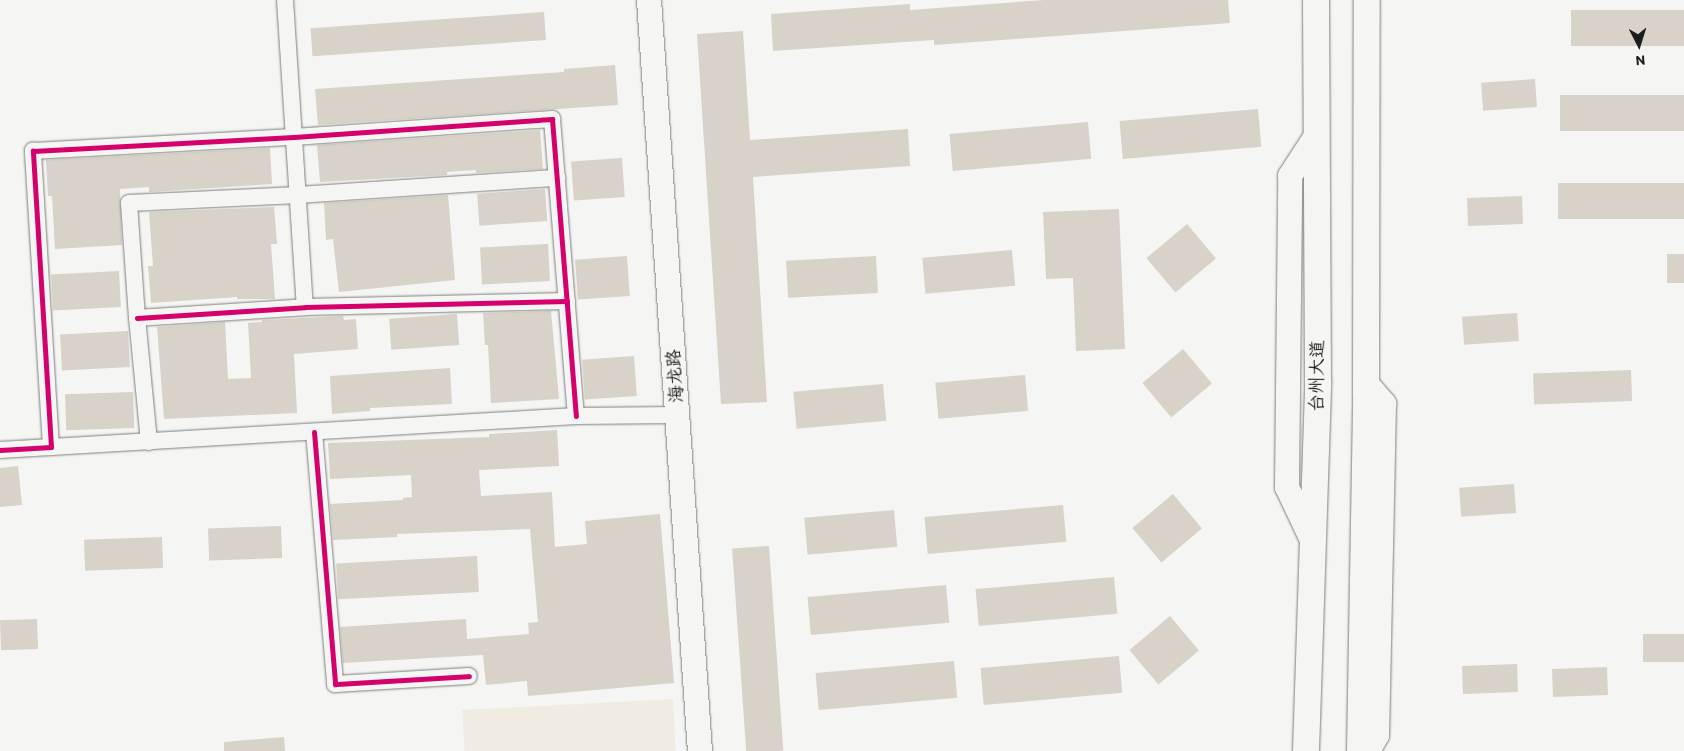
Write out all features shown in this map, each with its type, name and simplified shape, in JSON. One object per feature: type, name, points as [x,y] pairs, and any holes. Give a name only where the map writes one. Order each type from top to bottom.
[{"type":"main road","name":"台州大道","points":[[1306,751],[1318,381],[1316,0]]},
{"type":"main road","points":[[1360,751],[1366,383],[1367,0]]},
{"type":"street","points":[[286,0],[305,307]]},
{"type":"street","name":"海龙路","points":[[649,0],[700,751]]},
{"type":"street","points":[[51,447],[33,151],[294,137],[552,119],[576,416]]},
{"type":"street","points":[[150,442],[137,318],[130,203],[298,195],[557,178]]},
{"type":"street","points":[[137,318],[305,307],[567,300]]},
{"type":"street","points":[[1366,383],[1384,404],[1377,735],[1368,751]]},
{"type":"street","points":[[0,450],[576,416],[677,415]]},
{"type":"street","points":[[314,432],[335,684],[469,676]]},
{"type":"shaded area","points":[[673,699],[676,751],[464,751],[462,710]]},
{"type":"building","points":[[1044,0],[1228,0],[1230,23],[934,45],[934,40],[773,51],[771,14],[910,4],[910,10]]},
{"type":"building","points":[[1571,10],[1684,10],[1684,46],[1571,46]]},
{"type":"building","points":[[544,12],[546,40],[313,56],[311,28]]},
{"type":"building","points":[[743,31],[750,140],[908,129],[910,166],[753,177],[767,402],[721,404],[697,34]]},
{"type":"building","points":[[615,65],[618,105],[318,125],[315,89],[564,72],[564,69]]},
{"type":"building","points":[[1535,79],[1537,107],[1483,111],[1481,83]]},
{"type":"building","points":[[1560,95],[1684,95],[1684,131],[1560,131]]},
{"type":"building","points":[[1258,109],[1261,147],[1123,159],[1120,121]]},
{"type":"building","points":[[1088,122],[1091,159],[953,171],[950,134]]},
{"type":"building","points":[[540,130],[543,169],[476,173],[476,170],[447,172],[447,175],[320,182],[317,145]]},
{"type":"building","points":[[270,148],[272,184],[149,192],[149,187],[120,189],[122,245],[55,249],[52,196],[48,196],[46,160]]},
{"type":"building","points":[[622,158],[625,197],[574,200],[571,162]]},
{"type":"building","points":[[1558,183],[1684,183],[1684,219],[1558,219]]},
{"type":"building","points":[[545,189],[547,221],[479,226],[477,194]]},
{"type":"building","points":[[448,195],[455,280],[339,292],[333,239],[326,240],[324,203]]},
{"type":"building","points":[[1522,196],[1523,224],[1468,226],[1467,198]]},
{"type":"building","points":[[274,207],[277,244],[271,244],[275,299],[237,299],[237,297],[151,303],[148,266],[153,266],[149,212]]},
{"type":"building","points":[[1119,209],[1125,349],[1076,351],[1073,278],[1046,279],[1043,212]]},
{"type":"building","points":[[1187,224],[1216,258],[1175,293],[1146,258]]},
{"type":"building","points":[[548,244],[550,281],[482,285],[480,248]]},
{"type":"building","points":[[1012,250],[1015,286],[925,294],[922,258]]},
{"type":"building","points":[[1667,254],[1684,254],[1684,283],[1667,283]]},
{"type":"building","points":[[627,256],[630,296],[578,300],[575,260]]},
{"type":"building","points":[[876,256],[878,293],[788,298],[786,261]]},
{"type":"building","points":[[119,271],[121,307],[53,311],[51,275]]},
{"type":"building","points":[[551,311],[559,399],[491,403],[488,345],[485,345],[483,313]]},
{"type":"building","points":[[1517,313],[1519,341],[1464,345],[1462,317]]},
{"type":"building","points":[[457,314],[459,345],[391,350],[389,319]]},
{"type":"building","points":[[343,316],[344,320],[356,319],[358,349],[294,354],[297,413],[164,419],[157,327],[225,322],[228,379],[251,378],[248,323],[262,322],[262,320]]},
{"type":"building","points":[[128,331],[130,367],[62,371],[60,335]]},
{"type":"building","points":[[1183,349],[1212,383],[1171,418],[1142,383]]},
{"type":"building","points":[[634,356],[637,396],[585,400],[582,360]]},
{"type":"building","points":[[450,368],[452,404],[370,408],[370,411],[332,414],[330,376]]},
{"type":"building","points":[[1631,370],[1632,401],[1534,404],[1533,373]]},
{"type":"building","points":[[1025,375],[1028,411],[938,419],[935,383]]},
{"type":"building","points":[[883,384],[886,421],[797,429],[793,392]]},
{"type":"building","points":[[133,392],[134,428],[66,430],[65,394]]},
{"type":"building","points":[[557,430],[559,466],[479,470],[481,496],[552,492],[555,547],[587,544],[585,521],[660,514],[674,683],[528,696],[527,681],[486,685],[483,655],[343,663],[340,627],[466,619],[467,639],[529,634],[528,623],[538,622],[530,529],[397,534],[397,537],[333,540],[330,504],[403,500],[403,498],[412,497],[411,475],[330,479],[328,443],[489,437],[489,434]]},
{"type":"building","points":[[18,466],[22,505],[0,507],[0,468]]},
{"type":"building","points":[[1514,484],[1516,513],[1461,517],[1459,488]]},
{"type":"building","points":[[1173,494],[1202,528],[1161,563],[1132,528]]},
{"type":"building","points":[[1063,505],[1066,542],[928,554],[925,517]]},
{"type":"building","points":[[894,510],[897,547],[808,555],[804,518]]},
{"type":"building","points":[[281,526],[282,558],[209,561],[208,529]]},
{"type":"building","points":[[162,537],[163,568],[85,571],[84,540]]},
{"type":"building","points":[[769,546],[783,751],[746,751],[732,549]]},
{"type":"building","points":[[477,556],[479,592],[338,599],[336,563]]},
{"type":"building","points":[[1114,577],[1117,614],[979,626],[976,589]]},
{"type":"building","points":[[946,585],[949,623],[811,635],[808,597]]},
{"type":"building","points":[[1170,616],[1199,650],[1158,685],[1129,650]]},
{"type":"building","points":[[37,619],[38,649],[1,650],[0,620]]},
{"type":"building","points":[[1643,634],[1684,634],[1684,662],[1643,662]]},
{"type":"building","points":[[1119,656],[1122,693],[984,705],[981,668]]},
{"type":"building","points":[[954,661],[957,698],[819,710],[816,673]]},
{"type":"building","points":[[1517,664],[1518,692],[1463,694],[1462,666]]},
{"type":"building","points":[[1607,667],[1608,695],[1553,697],[1552,669]]},
{"type":"building","points":[[284,737],[285,751],[224,751],[224,742]]},
{"type":"cycle path","points":[[0,450],[51,447],[33,151],[294,137],[552,119],[576,416]]},
{"type":"cycle path","points":[[137,318],[305,307],[567,301]]},
{"type":"cycle path","points":[[314,432],[335,684],[469,676]]}]
